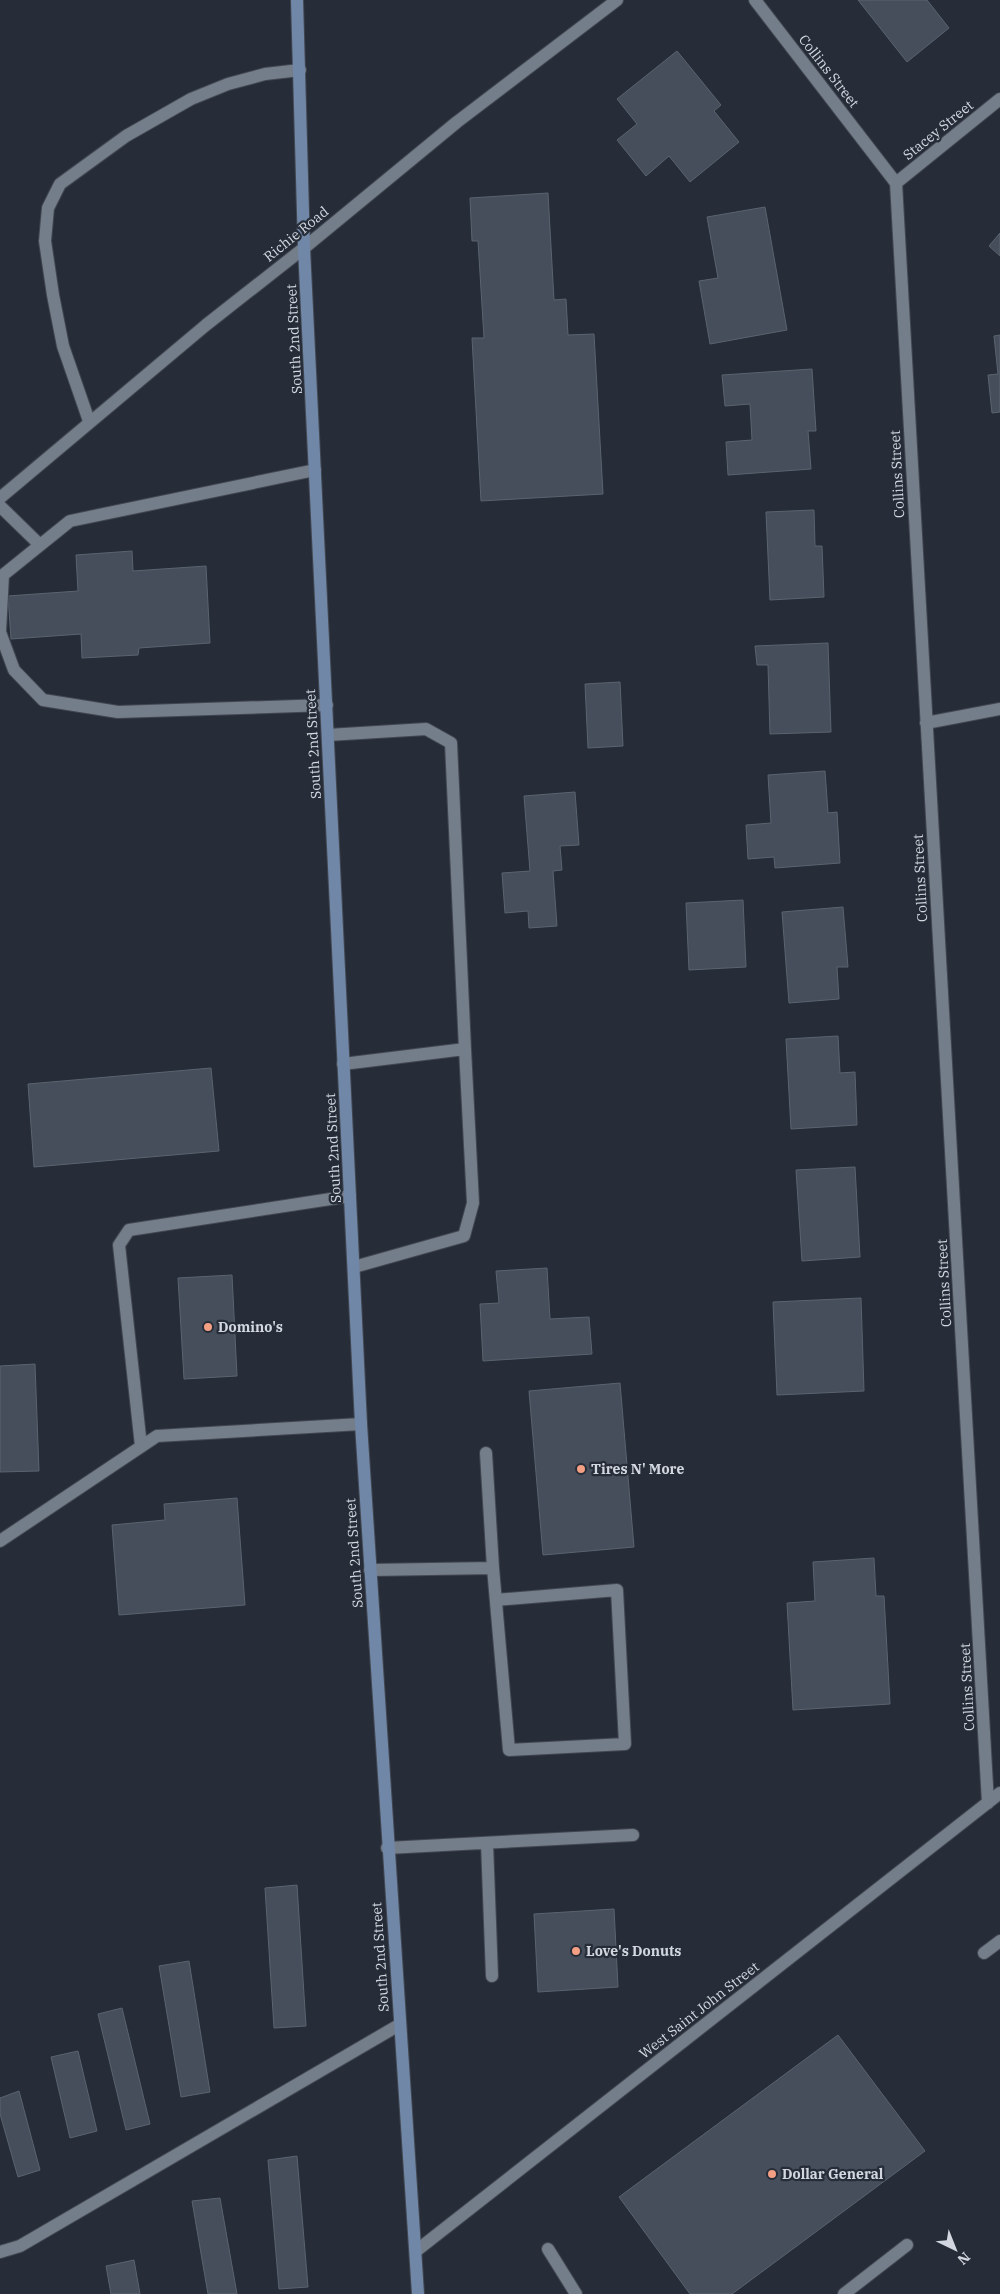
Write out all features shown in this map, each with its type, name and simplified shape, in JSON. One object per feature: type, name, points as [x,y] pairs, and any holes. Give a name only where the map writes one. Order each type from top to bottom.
[{"type":"main road","name":"South 2nd Street","points":[[297,0],[304,248],[361,1424],[418,2294]]},
{"type":"street","name":"Richie Road","points":[[0,498],[89,421],[457,122],[617,0]]},
{"type":"street","name":"Collins Street","points":[[755,0],[896,183],[988,1803]]},
{"type":"street","points":[[89,421],[63,346],[45,241],[48,208],[60,184],[126,136],[191,99],[228,84],[265,74],[300,70]]},
{"type":"street","name":"Stacey Street","points":[[896,183],[1000,99]]},
{"type":"street","points":[[315,470],[70,521],[3,575],[0,632],[14,670],[43,700],[118,712],[326,705]]},
{"type":"street","points":[[0,506],[40,545]]},
{"type":"street","points":[[926,723],[1000,710]]},
{"type":"street","points":[[328,735],[426,729],[451,743],[473,1204],[464,1236],[354,1267]]},
{"type":"street","points":[[343,1064],[465,1049]]},
{"type":"street","points":[[141,1446],[118,1244],[130,1230],[350,1196]]},
{"type":"street","points":[[0,1540],[157,1436],[361,1424]]},
{"type":"street","points":[[486,1453],[496,1600],[509,1750],[625,1744],[617,1590],[496,1600]]},
{"type":"street","points":[[370,1570],[494,1568]]},
{"type":"street","name":"West Saint John Street","points":[[416,2251],[1000,1794]]},
{"type":"street","points":[[388,1848],[633,1835]]},
{"type":"street","points":[[487,1843],[492,1976]]},
{"type":"street","points":[[984,1953],[1000,1941]]},
{"type":"street","points":[[0,2252],[20,2246],[399,2025]]},
{"type":"street","points":[[844,2294],[908,2245]]},
{"type":"street","points":[[548,2249],[576,2294]]},
{"type":"building","points":[[858,0],[927,0],[949,28],[907,62]]},
{"type":"building","points":[[677,51],[721,105],[714,111],[739,142],[690,182],[669,156],[646,176],[617,140],[637,124],[617,99]]},
{"type":"building","points":[[548,193],[554,300],[566,299],[568,335],[594,334],[603,494],[481,501],[472,338],[484,338],[478,241],[472,241],[470,198]]},
{"type":"building","points":[[765,207],[787,330],[710,344],[699,281],[718,278],[707,217]]},
{"type":"building","points":[[1000,233],[1000,256],[989,246]]},
{"type":"building","points":[[1000,335],[1000,412],[992,413],[988,375],[998,374],[994,336]]},
{"type":"building","points":[[812,369],[816,431],[808,431],[811,469],[728,475],[726,442],[752,440],[750,404],[725,406],[722,375]]},
{"type":"building","points":[[814,510],[815,546],[822,546],[824,597],[770,600],[766,512]]},
{"type":"building","points":[[132,551],[133,571],[206,566],[210,643],[139,648],[138,655],[82,658],[81,634],[11,639],[8,596],[78,591],[76,555]]},
{"type":"building","points":[[828,643],[831,732],[770,734],[768,665],[757,665],[755,646]]},
{"type":"building","points":[[620,682],[623,746],[588,748],[585,684]]},
{"type":"building","points":[[825,771],[828,813],[837,812],[840,863],[775,868],[774,857],[748,859],[746,825],[771,823],[768,775]]},
{"type":"building","points":[[575,792],[579,845],[560,846],[562,870],[553,871],[557,926],[529,928],[528,911],[505,913],[502,873],[530,871],[524,796]]},
{"type":"building","points":[[743,900],[746,967],[689,970],[686,903]]},
{"type":"building","points":[[843,907],[848,967],[837,967],[839,999],[789,1003],[782,912]]},
{"type":"building","points":[[838,1036],[840,1073],[855,1072],[857,1125],[791,1129],[786,1039]]},
{"type":"building","points":[[211,1068],[219,1151],[34,1167],[28,1084]]},
{"type":"building","points":[[855,1167],[860,1257],[802,1261],[796,1170]]},
{"type":"building","points":[[547,1268],[550,1319],[589,1317],[592,1354],[483,1361],[480,1304],[499,1303],[496,1271]]},
{"type":"building","name":"Domino's","points":[[232,1275],[237,1376],[184,1379],[178,1278]]},
{"type":"building","points":[[861,1298],[864,1391],[777,1395],[773,1302]]},
{"type":"building","points":[[35,1364],[39,1471],[0,1472],[0,1366]]},
{"type":"building","name":"Tires N' More","points":[[620,1383],[634,1547],[543,1555],[529,1391]]},
{"type":"building","points":[[237,1498],[245,1605],[119,1615],[112,1525],[165,1520],[164,1504]]},
{"type":"building","points":[[874,1558],[876,1596],[884,1596],[890,1704],[793,1710],[787,1603],[815,1601],[813,1562]]},
{"type":"building","points":[[297,1885],[306,2026],[274,2028],[265,1888]]},
{"type":"building","name":"Love's Donuts","points":[[614,1909],[618,1987],[538,1992],[534,1914]]},
{"type":"building","points":[[189,1961],[210,2092],[181,2097],[159,1966]]},
{"type":"building","points":[[122,2008],[150,2124],[126,2130],[98,2014]]},
{"type":"building","name":"Dollar General","points":[[838,2035],[925,2151],[732,2294],[690,2294],[619,2197]]},
{"type":"building","points":[[78,2051],[97,2131],[70,2138],[51,2057]]},
{"type":"building","points":[[19,2091],[40,2170],[18,2177],[0,2114],[0,2098]]},
{"type":"building","points":[[297,2156],[308,2287],[279,2289],[268,2160]]},
{"type":"building","points":[[220,2198],[237,2294],[208,2294],[192,2201]]},
{"type":"building","points":[[134,2260],[140,2294],[111,2294],[106,2266]]},
{"type":"place","name":"Domino's","points":[[208,1327]]},
{"type":"place","name":"Tires N' More","points":[[581,1469]]},
{"type":"place","name":"Love's Donuts","points":[[576,1951]]},
{"type":"place","name":"Dollar General","points":[[772,2174]]}]
